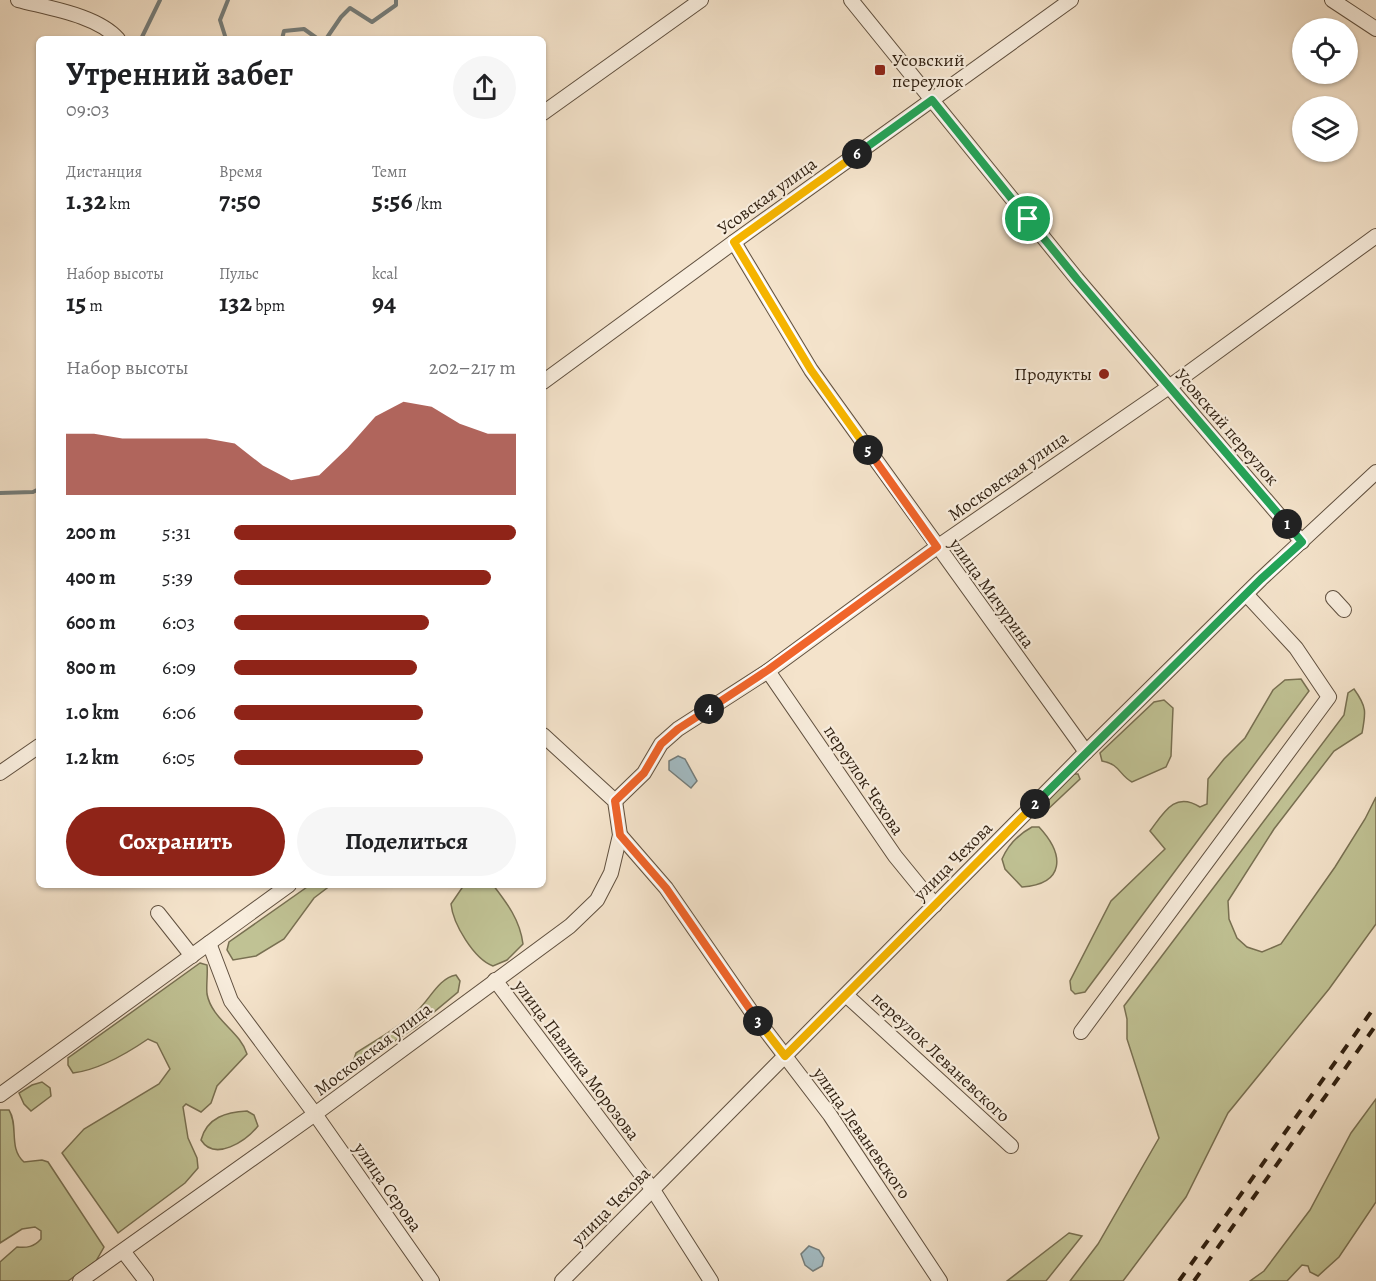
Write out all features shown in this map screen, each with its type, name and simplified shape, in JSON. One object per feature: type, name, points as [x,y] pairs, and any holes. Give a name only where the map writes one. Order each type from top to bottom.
[{"type":"street","points":[[18,0],[87,19],[115,36]]},
{"type":"street","points":[[546,111],[701,0]]},
{"type":"street","name":"Усовский переулок","points":[[851,0],[1070,270],[1302,542]]},
{"type":"street","name":"Усовская улица","points":[[546,380],[1071,0]]},
{"type":"street","points":[[1332,0],[1376,29]]},
{"type":"street","name":"Московская улица","points":[[80,1281],[315,1114],[570,926],[597,900],[611,873],[620,835],[615,801],[644,773],[661,744],[678,729],[768,670],[937,547],[1169,387],[1376,236]]},
{"type":"street","name":"улица Мичурина","points":[[734,242],[811,370],[1086,752]]},
{"type":"street","name":"улица Чехова","points":[[562,1281],[1086,752],[1246,594],[1376,472]]},
{"type":"street","points":[[1081,1032],[1329,698],[1296,648],[1246,594]]},
{"type":"street","points":[[1333,598],[1344,610]]},
{"type":"street","name":"переулок Чехова","points":[[768,670],[894,856],[935,905]]},
{"type":"street","points":[[546,738],[615,801]]},
{"type":"street","points":[[0,773],[36,748]]},
{"type":"street","name":"улица Леваневского","points":[[620,835],[666,888],[753,1014],[830,1115],[940,1281]]},
{"type":"street","points":[[0,1095],[285,888]]},
{"type":"street","points":[[158,913],[192,956]]},
{"type":"street","name":"улица Серова","points":[[209,943],[231,1001],[315,1114],[432,1281]]},
{"type":"street","name":"улица Павлика Морозова","points":[[495,980],[653,1190],[711,1281]]},
{"type":"street","name":"переулок Леваневского","points":[[846,994],[1011,1146]]},
{"type":"street","points":[[123,1251],[146,1281]]},
{"type":"green space","points":[[1301,679],[1309,691],[1085,992],[1075,994],[1071,990],[1070,981],[1111,901],[1165,849],[1150,831],[1165,811],[1177,803],[1184,801],[1200,807],[1207,804],[1208,779],[1245,738],[1273,690],[1285,680]]},
{"type":"green space","points":[[1354,689],[1364,710],[1362,733],[1334,751],[1274,829],[1228,901],[1229,919],[1237,938],[1247,947],[1262,952],[1281,944],[1335,867],[1376,797],[1376,924],[1329,989],[1228,1113],[1186,1197],[1123,1281],[1070,1281],[1098,1244],[1159,1138],[1127,1039],[1127,1019],[1124,1006],[1344,715],[1348,693]]},
{"type":"green space","points":[[1164,700],[1173,708],[1171,756],[1166,767],[1132,782],[1116,767],[1102,761],[1100,753],[1154,702]]},
{"type":"green space","points":[[1074,774],[1078,774],[1080,779],[1046,811],[1041,811],[1040,806]]},
{"type":"green space","points":[[1032,827],[1039,827],[1047,837],[1056,857],[1056,866],[1053,874],[1046,880],[1036,885],[1022,887],[1005,869],[1002,859],[1014,840]]},
{"type":"green space","points":[[306,888],[327,888],[314,898],[284,939],[256,956],[233,960],[227,950],[229,942]]},
{"type":"green space","points":[[462,888],[495,888],[512,912],[523,944],[507,960],[493,966],[472,949],[460,931],[451,904]]},
{"type":"green space","points":[[200,963],[207,965],[207,994],[214,1011],[238,1039],[247,1054],[217,1086],[211,1103],[201,1112],[186,1104],[183,1107],[188,1138],[197,1158],[198,1168],[185,1183],[118,1233],[62,1153],[84,1129],[159,1084],[170,1069],[157,1043],[148,1039],[93,1069],[73,1073],[68,1065],[68,1058]]},
{"type":"green space","points":[[456,975],[460,981],[458,992],[416,1027],[362,1063],[353,1062],[356,1053],[404,1022],[440,984]]},
{"type":"green space","points":[[42,1082],[50,1088],[51,1096],[31,1111],[24,1104],[19,1093]]},
{"type":"green space","points":[[1376,1099],[1376,1202],[1339,1257],[1318,1276],[1310,1272],[1308,1266],[1302,1265],[1287,1281],[1250,1281],[1264,1271],[1310,1210],[1351,1133]]},
{"type":"green space","points":[[0,1110],[9,1110],[12,1116],[16,1150],[19,1156],[24,1162],[42,1160],[48,1162],[104,1247],[96,1261],[68,1281],[0,1281],[0,1262],[17,1247],[36,1244],[41,1239],[41,1231],[35,1227],[22,1229],[0,1243]]},
{"type":"green space","points":[[247,1111],[254,1115],[258,1126],[246,1138],[222,1149],[207,1146],[201,1140],[208,1126],[219,1117]]},
{"type":"green space","points":[[1069,1233],[1082,1236],[1046,1281],[1007,1281]]},
{"type":"water","points":[[678,756],[685,759],[697,781],[691,788],[669,770],[669,761]]},
{"type":"water","points":[[809,1246],[819,1250],[824,1258],[822,1266],[813,1271],[805,1265],[801,1254]]},
{"type":"waterway","points":[[142,36],[160,0]]},
{"type":"waterway","points":[[225,36],[220,20],[228,0]]},
{"type":"waterway","points":[[328,36],[350,8],[372,22],[396,5],[396,0]]},
{"type":"waterway","points":[[283,36],[284,31],[304,29],[314,36]]},
{"type":"waterway","points":[[0,493],[36,490]]},
{"type":"railway","points":[[1179,1281],[1376,1005]]},
{"type":"railway","points":[[1194,1281],[1376,1025]]},
{"type":"place","name":"Усовский переулок","points":[[880,70]]},
{"type":"place","name":"Продукты","points":[[1104,374]]},
{"type":"route","points":[[932,100],[1028,219],[1302,542],[1261,579],[1086,752],[785,1056],[753,1014],[666,888],[620,835],[615,801],[644,773],[661,744],[678,729],[768,670],[937,547],[811,370],[734,242],[932,100]]}]
